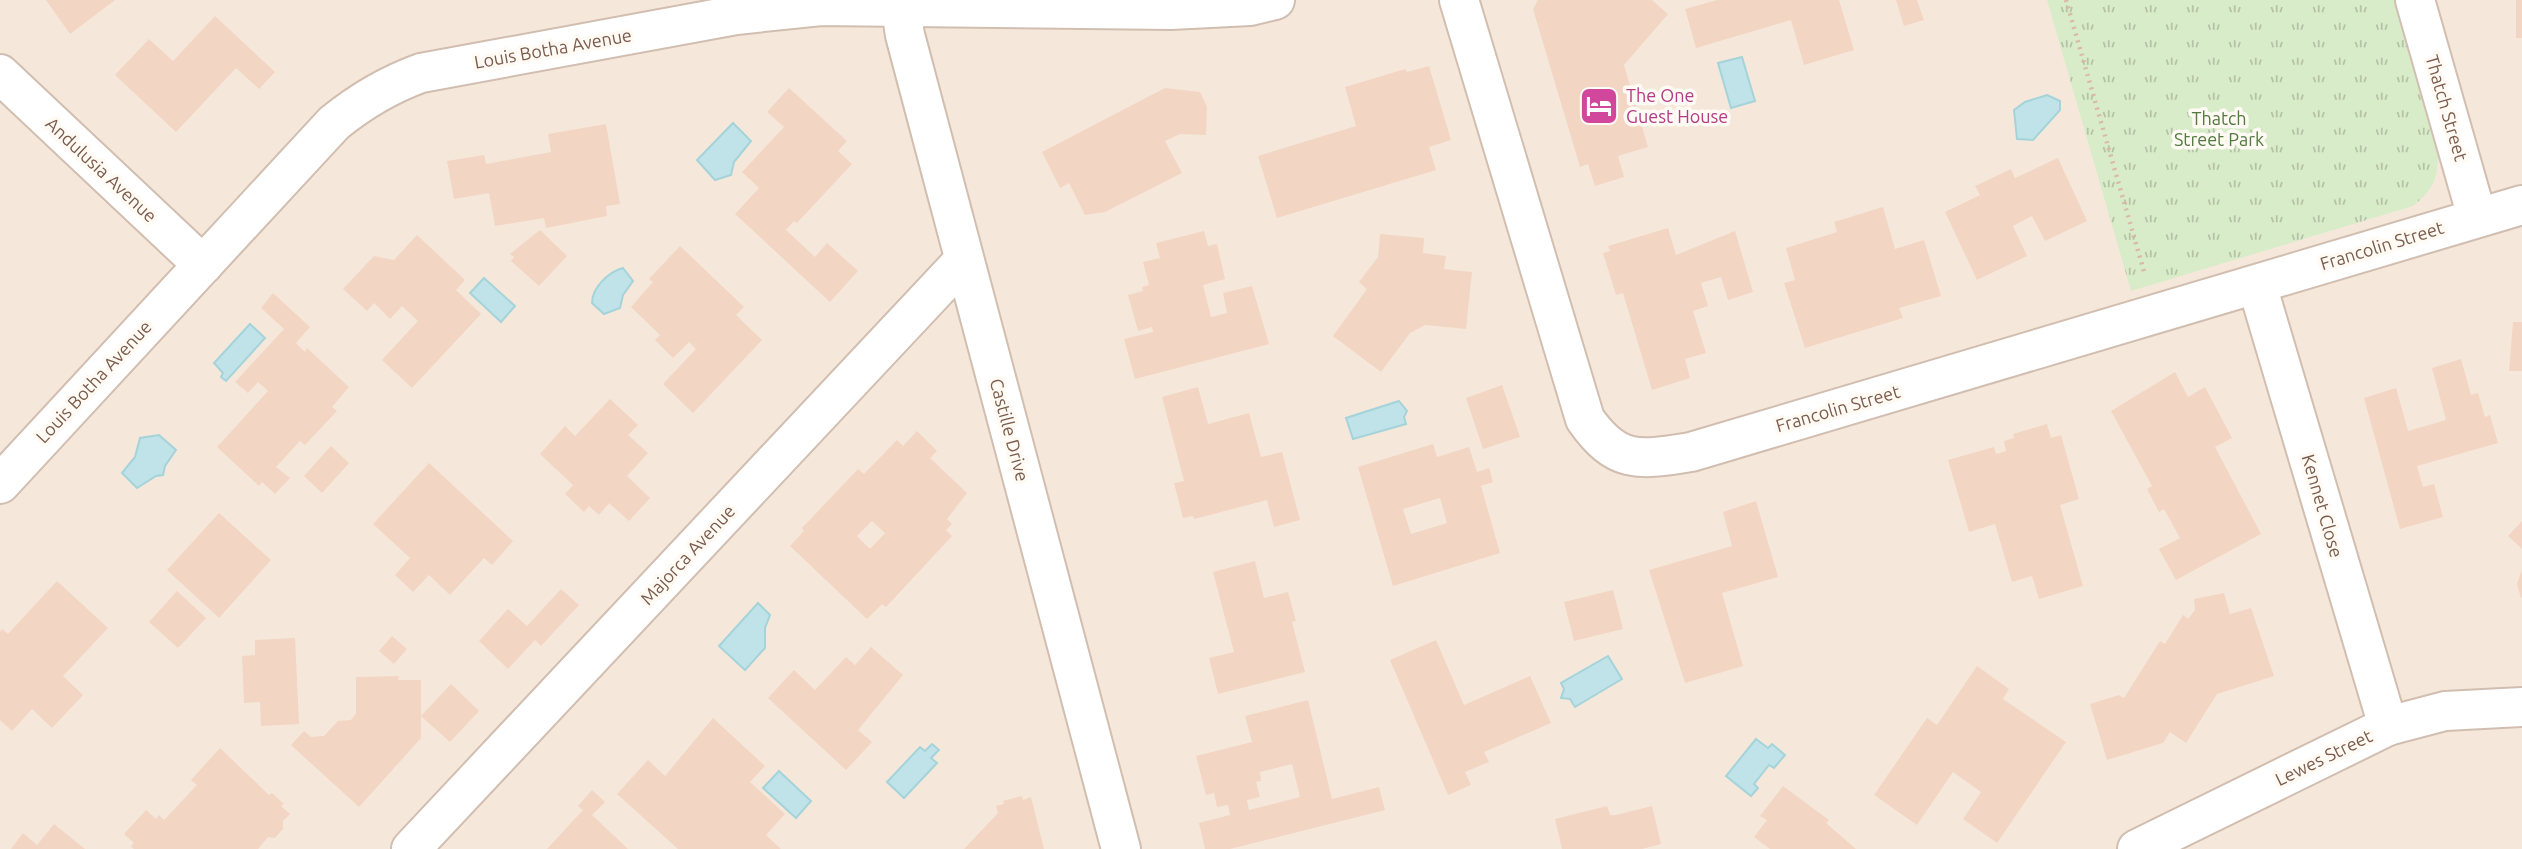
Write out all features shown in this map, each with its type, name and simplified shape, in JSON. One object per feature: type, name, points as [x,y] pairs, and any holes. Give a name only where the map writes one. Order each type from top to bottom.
[{"type":"street","name":"Francolin Street","points":[[1459,0],[1585,419],[1601,442],[1614,451],[1629,456],[1649,457],[1691,452],[2522,205]]},
{"type":"street","name":"Thatch Street","points":[[2415,0],[2477,217]]},
{"type":"street","name":"Louis Botha Avenue","points":[[0,484],[334,123],[373,94],[421,73],[736,15],[821,6],[1171,10],[1258,2]]},
{"type":"street","name":"Castille Drive","points":[[901,9],[905,35],[1121,849]]},
{"type":"street","name":"Andulusia Avenue","points":[[0,74],[203,265]]},
{"type":"street","name":"Majorca Avenue","points":[[411,849],[964,260]]},
{"type":"street","name":"Kennet Close","points":[[2257,285],[2388,726]]},
{"type":"street","name":"Lewes Street","points":[[2137,849],[2388,726],[2445,711],[2522,707]]},
{"type":"path","points":[[2066,0],[2157,315]]},
{"type":"shaded area","points":[[0,0],[2522,0],[2522,849],[0,849]]},
{"type":"green space","name":"Thatch Street Park","points":[[2047,0],[2394,0],[2438,152],[2433,182],[2426,194],[2413,206],[2131,291]]},
{"type":"water","points":[[1742,57],[1755,101],[1731,108],[1718,63]]},
{"type":"water","points":[[2047,95],[2060,101],[2060,110],[2033,140],[2017,139],[2014,110],[2025,102]]},
{"type":"water","points":[[733,123],[751,141],[734,162],[731,175],[715,180],[697,160]]},
{"type":"water","points":[[623,268],[633,281],[623,295],[620,308],[604,314],[592,303],[595,292],[607,277]]},
{"type":"water","points":[[484,278],[515,306],[501,322],[470,293]]},
{"type":"water","points":[[250,324],[265,338],[226,381],[214,363]]},
{"type":"water","points":[[1399,401],[1407,411],[1404,417],[1406,424],[1353,439],[1346,418]]},
{"type":"water","points":[[159,435],[176,450],[165,466],[163,475],[156,476],[137,488],[122,473],[135,457],[140,438]]},
{"type":"water","points":[[758,603],[770,615],[765,628],[765,648],[745,670],[719,646]]},
{"type":"water","points":[[1608,656],[1622,679],[1575,707],[1570,699],[1561,698],[1564,689],[1561,683]]},
{"type":"water","points":[[1756,739],[1768,748],[1772,744],[1785,755],[1774,768],[1769,765],[1754,784],[1758,788],[1751,796],[1726,776]]},
{"type":"water","points":[[932,744],[939,750],[931,758],[937,763],[904,798],[887,782],[920,747],[925,751]]},
{"type":"water","points":[[779,771],[811,801],[796,818],[763,788]]},
{"type":"building","points":[[46,0],[115,0],[70,34]]},
{"type":"building","name":"The One Guest House","points":[[1538,0],[1652,0],[1668,14],[1624,65],[1648,147],[1618,156],[1624,177],[1595,186],[1588,164],[1580,167],[1533,9]]},
{"type":"building","points":[[1717,0],[1839,0],[1854,50],[1804,65],[1791,20],[1696,48],[1685,9]]},
{"type":"building","points":[[1896,0],[1917,0],[1924,20],[1904,26]]},
{"type":"building","points":[[2516,0],[2522,0],[2522,38],[2516,38]]},
{"type":"building","points":[[215,16],[275,72],[259,89],[236,68],[176,132],[115,75],[149,39],[173,61]]},
{"type":"building","points":[[1429,66],[1451,140],[1429,147],[1436,170],[1277,218],[1258,156],[1356,126],[1345,87],[1405,69],[1407,72]]},
{"type":"building","points":[[789,88],[847,141],[838,151],[852,164],[797,223],[794,221],[786,230],[815,257],[827,243],[858,271],[830,302],[735,214],[759,188],[742,172],[784,127],[767,112]]},
{"type":"building","points":[[1165,88],[1200,92],[1207,107],[1206,135],[1180,134],[1165,141],[1182,173],[1105,212],[1085,215],[1069,183],[1060,188],[1042,152]]},
{"type":"building","points":[[606,124],[620,204],[606,206],[607,216],[546,228],[544,218],[495,226],[489,193],[454,199],[447,161],[484,155],[486,164],[551,152],[548,134]]},
{"type":"building","points":[[2058,158],[2087,221],[2045,241],[2032,216],[2013,226],[2027,256],[1977,280],[1945,212],[1980,195],[1975,186],[2011,169],[2015,178]]},
{"type":"building","points":[[1883,207],[1895,249],[1924,240],[1941,296],[1899,308],[1903,318],[1805,348],[1784,283],[1795,280],[1786,248],[1837,232],[1834,222]]},
{"type":"building","points":[[1668,228],[1676,255],[1735,231],[1753,292],[1728,300],[1721,277],[1701,283],[1708,306],[1693,311],[1706,353],[1685,359],[1690,378],[1652,390],[1623,293],[1616,295],[1603,253],[1610,251],[1608,246]]},
{"type":"building","points":[[540,230],[567,256],[539,286],[511,261],[514,257],[510,254]]},
{"type":"building","points":[[1204,231],[1208,246],[1217,244],[1225,279],[1203,285],[1211,317],[1227,313],[1223,293],[1252,286],[1269,344],[1135,379],[1124,339],[1153,332],[1152,327],[1138,331],[1128,295],[1143,291],[1142,287],[1149,285],[1143,262],[1160,258],[1156,243]]},
{"type":"building","points":[[1380,234],[1424,238],[1423,253],[1446,256],[1444,269],[1472,272],[1466,329],[1425,325],[1410,333],[1381,372],[1333,336],[1367,289],[1359,282],[1378,257]]},
{"type":"building","points":[[417,235],[465,280],[456,290],[481,314],[412,388],[382,360],[418,321],[402,306],[390,319],[374,303],[367,311],[343,289],[374,256],[394,260]]},
{"type":"building","points":[[680,246],[744,307],[736,315],[762,340],[693,413],[663,384],[696,349],[689,342],[673,358],[655,340],[660,335],[631,307],[653,282],[649,279]]},
{"type":"building","points":[[273,293],[310,327],[296,343],[305,352],[307,348],[349,387],[332,407],[337,411],[305,445],[300,441],[276,467],[290,478],[275,494],[262,482],[259,486],[217,447],[268,391],[258,382],[248,393],[235,382],[284,329],[261,308]]},
{"type":"building","points":[[2513,322],[2522,322],[2522,371],[2509,371]]},
{"type":"building","points":[[2461,359],[2471,395],[2478,393],[2485,417],[2490,415],[2498,443],[2417,466],[2423,487],[2434,484],[2443,517],[2400,529],[2364,398],[2396,388],[2408,431],[2446,420],[2432,368]]},
{"type":"building","points":[[2175,372],[2188,397],[2205,387],[2232,438],[2215,447],[2261,534],[2176,580],[2159,549],[2180,538],[2164,509],[2159,512],[2147,489],[2152,486],[2111,411]]},
{"type":"building","points":[[1502,385],[1520,437],[1483,449],[1466,398]]},
{"type":"building","points":[[1198,387],[1208,424],[1249,413],[1261,457],[1282,452],[1300,520],[1274,527],[1267,500],[1194,519],[1193,516],[1183,518],[1174,483],[1184,481],[1162,397]]},
{"type":"building","points":[[610,399],[638,425],[628,435],[648,453],[627,476],[650,498],[629,521],[609,503],[599,515],[589,506],[584,512],[565,494],[573,485],[540,454],[565,426],[575,436]]},
{"type":"building","points":[[2047,424],[2051,438],[2061,435],[2079,499],[2060,505],[2083,586],[2039,599],[2032,576],[2012,582],[1995,524],[1969,532],[1948,460],[1994,447],[1996,454],[2006,451],[2004,441],[2014,438],[2013,434]]},
{"type":"building","points":[[917,431],[937,451],[930,458],[967,493],[947,519],[952,524],[946,530],[952,536],[886,607],[882,604],[867,619],[790,546],[804,531],[802,528],[858,469],[864,474],[897,440],[903,446]],"holes":[[[872,521],[885,533],[870,549],[857,536]]]},
{"type":"building","points":[[1433,444],[1437,457],[1469,447],[1477,472],[1489,468],[1493,482],[1481,486],[1500,553],[1393,586],[1358,467]],"holes":[[[1440,498],[1447,523],[1411,534],[1403,509]]]},
{"type":"building","points":[[331,446],[349,463],[322,493],[304,476]]},
{"type":"building","points":[[429,463],[513,541],[492,565],[484,558],[450,595],[429,575],[413,592],[395,575],[410,558],[373,524]]},
{"type":"building","points":[[1756,501],[1778,577],[1722,593],[1743,666],[1685,683],[1649,570],[1732,546],[1723,512]]},
{"type":"building","points":[[219,513],[271,560],[219,618],[167,570]]},
{"type":"building","points":[[2522,521],[2522,549],[2508,536]]},
{"type":"building","points":[[1255,561],[1264,598],[1288,592],[1296,621],[1292,622],[1305,672],[1218,694],[1209,658],[1234,652],[1213,572]]},
{"type":"building","points":[[2522,569],[2522,597],[2521,598],[2517,584]]},
{"type":"building","points":[[57,581],[108,628],[63,676],[83,695],[52,728],[32,709],[12,731],[0,720],[0,632],[2,629],[8,634]]},
{"type":"building","points":[[561,589],[579,605],[541,646],[535,640],[508,669],[479,641],[508,609],[527,626]]},
{"type":"building","points":[[1613,590],[1623,629],[1574,641],[1564,602]]},
{"type":"building","points":[[177,591],[206,618],[178,648],[149,622]]},
{"type":"building","points":[[2224,593],[2230,614],[2251,608],[2274,676],[2217,694],[2186,743],[2170,732],[2163,743],[2107,760],[2090,704],[2119,695],[2124,698],[2160,641],[2165,644],[2183,615],[2188,619],[2195,610],[2194,599]]},
{"type":"building","points":[[392,636],[407,649],[394,664],[379,651]]},
{"type":"building","points":[[295,638],[299,724],[261,726],[260,702],[244,703],[242,656],[255,655],[255,640]]},
{"type":"building","points":[[1436,640],[1464,705],[1530,676],[1551,723],[1484,752],[1489,762],[1465,772],[1471,785],[1448,795],[1390,660]]},
{"type":"building","points":[[871,647],[903,675],[858,730],[872,742],[846,770],[768,698],[794,670],[815,690],[846,657],[855,665]]},
{"type":"building","points":[[1977,666],[2009,689],[2003,699],[2066,742],[1997,843],[1963,819],[1981,792],[1953,772],[1917,825],[1874,795],[1927,718],[1937,725]]},
{"type":"building","points":[[399,676],[398,680],[421,680],[421,738],[359,807],[291,745],[304,731],[311,737],[324,736],[338,721],[351,720],[356,714],[356,677]]},
{"type":"building","points":[[451,684],[479,711],[450,742],[421,716]]},
{"type":"building","points":[[1308,700],[1332,799],[1379,787],[1385,810],[1230,849],[1205,849],[1199,823],[1230,815],[1228,805],[1217,807],[1214,793],[1206,795],[1196,756],[1252,742],[1245,716]],"holes":[[[1292,764],[1300,797],[1249,810],[1247,800],[1260,797],[1256,782],[1261,781],[1260,772]]]},
{"type":"building","points":[[713,718],[765,766],[750,782],[785,814],[766,835],[781,849],[678,849],[617,794],[648,760],[665,776]]},
{"type":"building","points":[[220,748],[269,795],[272,793],[284,804],[281,806],[290,814],[283,821],[283,829],[275,838],[268,837],[258,849],[134,849],[131,846],[134,843],[124,834],[146,810],[156,819],[159,815],[164,820],[197,785],[191,780]]},
{"type":"building","points":[[1783,786],[1829,820],[1826,823],[1856,849],[1770,849],[1754,837],[1767,820],[1760,816]]},
{"type":"building","points":[[592,790],[605,802],[592,815],[628,849],[547,849],[583,810],[578,806]]},
{"type":"building","points":[[1022,796],[1023,800],[1031,797],[1044,849],[964,849],[998,813],[996,806],[1004,804],[1003,801]]},
{"type":"building","points":[[1607,806],[1610,815],[1616,815],[1652,806],[1661,844],[1642,849],[1562,849],[1555,819]]},
{"type":"building","points":[[54,824],[85,849],[11,849],[23,833],[37,845]]},
{"type":"place","name":"The One Guest House","points":[[1599,106]]}]
